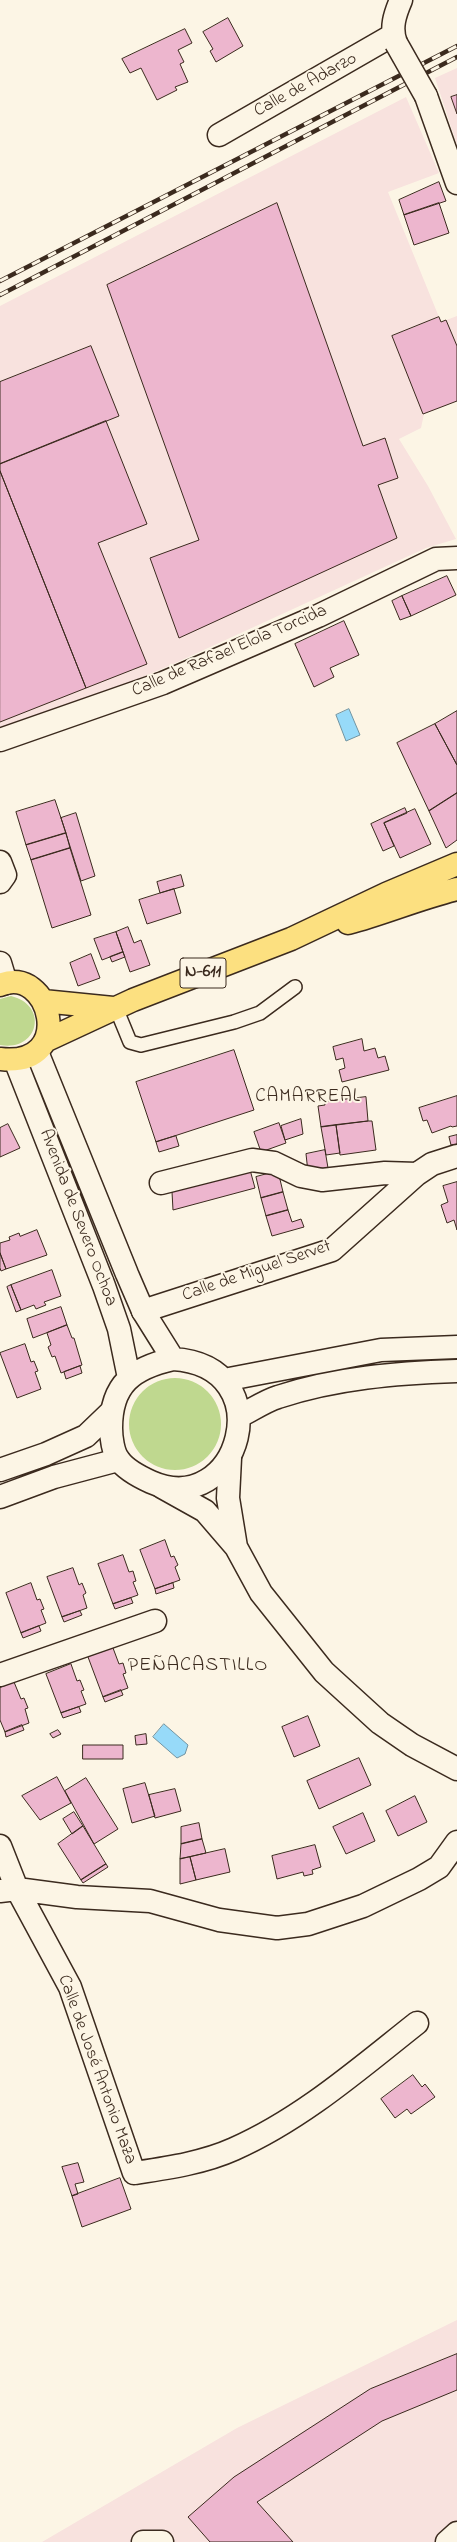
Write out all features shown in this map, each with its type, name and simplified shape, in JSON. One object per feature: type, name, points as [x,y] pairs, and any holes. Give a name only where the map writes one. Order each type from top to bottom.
[{"type":"highway","name":"N-611","points":[[8,1059],[42,1046],[116,1008],[291,939],[386,894],[457,864]]},
{"type":"highway","name":"N-611","points":[[291,939],[379,915],[420,898],[457,889]]},
{"type":"highway","points":[[2,977],[34,990],[43,1001],[49,1014],[42,1046]]},
{"type":"highway","name":"N-611","points":[[43,1001],[116,1008]]},
{"type":"street","points":[[401,0],[395,15],[395,39],[426,96],[457,183]]},
{"type":"street","name":"Calle de Adarzo","points":[[219,135],[395,39]]},
{"type":"street","name":"Calle de Rafael Elola Torcida","points":[[0,740],[163,683],[318,616],[436,559],[457,558]]},
{"type":"street","points":[[0,862],[5,875],[0,882]]},
{"type":"street","name":"Avenida de Severo Ochoa","points":[[42,1046],[143,1311],[173,1359]]},
{"type":"street","name":"Avenida de Severo Ochoa","points":[[8,1059],[104,1286],[119,1329],[129,1378]]},
{"type":"street","name":"Calle de Miguel Servet","points":[[143,1311],[332,1250],[417,1174],[432,1164],[457,1156]]},
{"type":"street","points":[[161,1182],[252,1160],[274,1163],[301,1176],[322,1180],[385,1173],[417,1174]]},
{"type":"street","points":[[224,1380],[381,1350],[457,1347]]},
{"type":"street","points":[[236,1547],[228,1498],[230,1458],[238,1438],[240,1416],[235,1397],[224,1380],[202,1364],[189,1360],[173,1359],[149,1364],[129,1378],[117,1394],[111,1412],[111,1434],[118,1460],[137,1476],[162,1487],[205,1511],[236,1547],[261,1593],[324,1672],[380,1723],[412,1745],[457,1769]]},
{"type":"street","points":[[240,1416],[277,1397],[345,1382],[383,1375],[457,1371]]},
{"type":"street","points":[[0,1470],[46,1454],[86,1436],[111,1412]]},
{"type":"street","points":[[162,1487],[181,1488],[200,1483],[217,1473],[230,1458]]},
{"type":"street","points":[[0,1497],[54,1477],[118,1460]]},
{"type":"street","points":[[0,1676],[155,1621]]},
{"type":"street","points":[[8,1890],[77,1897],[150,1901],[220,1920],[277,1928],[308,1924],[363,1906],[419,1879],[440,1867],[457,1842]]},
{"type":"street","name":"Calle de José Antonio Maza","points":[[0,1846],[8,1890],[70,1987],[134,2173],[174,2167],[234,2149],[284,2122],[338,2085],[417,2023]]},
{"type":"street","points":[[447,2542],[457,2533]]},
{"type":"street","points":[[143,2542],[162,2542]]},
{"type":"lane","points":[[116,1008],[130,1042],[142,1045],[234,1022],[254,1015],[294,987]]},
{"type":"shaded area","points":[[457,68],[457,145],[435,78]]},
{"type":"shaded area","points":[[406,97],[439,173],[388,192],[441,322],[457,316],[457,401],[424,414],[421,428],[399,439],[428,486],[456,539],[426,548],[171,665],[0,737],[0,306]]},
{"type":"shaded area","points":[[457,2320],[457,2542],[42,2542],[237,2428]]},
{"type":"green space","points":[[11,996],[23,1001],[31,1008],[35,1017],[34,1026],[31,1035],[24,1042],[13,1045],[0,1045],[0,999]]},
{"type":"green space","points":[[175,1378],[193,1381],[208,1391],[218,1406],[221,1424],[218,1442],[208,1457],[193,1467],[175,1470],[157,1467],[142,1457],[132,1442],[129,1424],[132,1406],[142,1391],[157,1381]]},
{"type":"water","points":[[349,709],[360,735],[346,741],[336,715]]},
{"type":"water","points":[[164,1724],[188,1745],[185,1754],[177,1758],[153,1737]]},
{"type":"building","points":[[228,18],[243,46],[216,62],[210,51],[213,49],[203,32]]},
{"type":"building","points":[[185,29],[192,43],[178,50],[184,62],[180,64],[188,82],[175,87],[177,90],[157,100],[141,68],[130,73],[122,59]]},
{"type":"building","points":[[457,95],[457,114],[451,97]]},
{"type":"building","points":[[439,182],[446,201],[404,215],[399,200]]},
{"type":"building","points":[[277,203],[363,446],[385,438],[398,478],[378,485],[397,538],[179,638],[150,558],[199,540],[107,285]]},
{"type":"building","points":[[439,203],[449,233],[414,245],[404,215]]},
{"type":"building","points":[[439,317],[441,322],[446,320],[457,346],[457,401],[423,414],[392,336]]},
{"type":"building","points":[[91,346],[119,416],[0,464],[0,382]]},
{"type":"building","points":[[106,421],[147,524],[98,543],[147,664],[86,688],[0,471],[0,464]]},
{"type":"building","points":[[0,471],[86,688],[0,722]]},
{"type":"building","points":[[447,576],[456,595],[411,616],[402,596]]},
{"type":"building","points":[[402,596],[411,616],[400,620],[392,601]]},
{"type":"building","points":[[344,621],[359,655],[330,668],[334,677],[314,687],[295,644]]},
{"type":"building","points":[[457,711],[457,765],[435,724]]},
{"type":"building","points":[[435,724],[457,765],[457,793],[429,811],[397,743]]},
{"type":"building","points":[[457,793],[457,840],[446,848],[429,811]]},
{"type":"building","points":[[55,800],[66,833],[26,845],[16,812]]},
{"type":"building","points":[[405,808],[407,813],[384,823],[394,846],[383,851],[371,824]]},
{"type":"building","points":[[415,809],[431,844],[400,858],[384,823]]},
{"type":"building","points":[[76,813],[95,876],[81,881],[61,818]]},
{"type":"building","points":[[66,833],[70,848],[31,860],[26,845]]},
{"type":"building","points":[[70,848],[91,915],[52,928],[31,860]]},
{"type":"building","points":[[181,875],[184,886],[160,893],[157,882]]},
{"type":"building","points":[[174,889],[181,913],[147,924],[139,900]]},
{"type":"building","points":[[128,927],[134,943],[141,940],[150,965],[130,972],[116,932]]},
{"type":"building","points":[[116,932],[123,952],[102,960],[94,939]]},
{"type":"building","points":[[123,952],[125,957],[112,962],[110,957]]},
{"type":"building","points":[[91,954],[100,978],[78,986],[70,963]]},
{"type":"building","points":[[362,1039],[364,1051],[375,1048],[378,1058],[385,1056],[389,1070],[342,1082],[339,1070],[345,1068],[343,1058],[336,1060],[333,1047]]},
{"type":"building","points":[[234,1050],[254,1110],[156,1142],[136,1082]]},
{"type":"building","points":[[457,1096],[457,1126],[451,1126],[432,1133],[427,1120],[423,1121],[419,1108]]},
{"type":"building","points":[[366,1097],[368,1121],[321,1127],[318,1106],[325,1105],[325,1102]]},
{"type":"building","points":[[301,1119],[303,1134],[285,1140],[281,1126]]},
{"type":"building","points":[[372,1121],[376,1150],[340,1155],[336,1125]]},
{"type":"building","points":[[279,1123],[286,1143],[261,1152],[254,1132]]},
{"type":"building","points":[[8,1124],[20,1148],[0,1157],[0,1128]]},
{"type":"building","points":[[336,1125],[340,1153],[326,1155],[321,1127]]},
{"type":"building","points":[[457,1135],[457,1144],[451,1145],[449,1137]]},
{"type":"building","points":[[176,1136],[179,1146],[159,1152],[156,1142]]},
{"type":"building","points":[[325,1150],[329,1174],[308,1172],[306,1154]]},
{"type":"building","points":[[249,1166],[255,1188],[173,1210],[172,1192],[177,1185]]},
{"type":"building","points":[[278,1171],[283,1192],[261,1198],[256,1177]]},
{"type":"building","points":[[457,1182],[457,1230],[454,1220],[447,1223],[441,1205],[448,1202],[443,1186]]},
{"type":"building","points":[[283,1192],[288,1210],[266,1216],[261,1198]]},
{"type":"building","points":[[288,1210],[292,1222],[301,1219],[304,1227],[272,1236],[266,1216]]},
{"type":"building","points":[[37,1230],[47,1255],[6,1269],[0,1253],[0,1243],[10,1240],[9,1237],[19,1233],[20,1236]]},
{"type":"building","points":[[0,1253],[6,1269],[1,1271],[0,1268]]},
{"type":"building","points":[[52,1270],[61,1296],[44,1302],[46,1305],[36,1309],[34,1305],[21,1310],[11,1285]]},
{"type":"building","points":[[11,1285],[21,1310],[16,1312],[7,1287]]},
{"type":"building","points":[[61,1307],[67,1325],[33,1338],[27,1319]]},
{"type":"building","points":[[67,1325],[72,1338],[74,1338],[82,1365],[61,1373],[55,1356],[52,1357],[48,1347],[51,1345],[47,1333]]},
{"type":"building","points":[[25,1344],[31,1362],[34,1361],[38,1371],[35,1372],[41,1389],[17,1398],[0,1353]]},
{"type":"building","points":[[80,1366],[82,1373],[66,1379],[64,1372]]},
{"type":"building","points":[[165,1540],[171,1557],[174,1556],[178,1565],[175,1567],[180,1580],[155,1589],[140,1550]]},
{"type":"building","points":[[123,1555],[129,1572],[133,1571],[136,1581],[133,1582],[138,1595],[113,1604],[98,1564]]},
{"type":"building","points":[[73,1568],[79,1585],[82,1583],[86,1593],[83,1595],[87,1608],[62,1617],[47,1577]]},
{"type":"building","points":[[31,1583],[37,1600],[40,1599],[44,1609],[41,1610],[46,1623],[21,1633],[6,1593]]},
{"type":"building","points":[[173,1583],[174,1588],[156,1594],[155,1589]]},
{"type":"building","points":[[131,1598],[133,1603],[115,1609],[113,1604]]},
{"type":"building","points":[[80,1611],[82,1615],[64,1622],[62,1617]]},
{"type":"building","points":[[39,1626],[41,1631],[23,1638],[21,1633]]},
{"type":"building","points":[[113,1648],[119,1664],[123,1663],[126,1673],[123,1674],[128,1688],[103,1697],[88,1657]]},
{"type":"building","points":[[71,1664],[77,1681],[80,1680],[84,1690],[81,1691],[86,1704],[61,1713],[46,1674]]},
{"type":"building","points":[[14,1682],[21,1699],[24,1698],[28,1708],[25,1709],[29,1723],[5,1732],[0,1720],[0,1688]]},
{"type":"building","points":[[121,1690],[123,1695],[105,1702],[103,1697]]},
{"type":"building","points":[[79,1707],[81,1712],[63,1718],[61,1713]]},
{"type":"building","points":[[308,1716],[320,1746],[294,1757],[282,1727]]},
{"type":"building","points":[[22,1725],[24,1730],[6,1737],[5,1732]]},
{"type":"building","points":[[58,1730],[61,1734],[53,1738],[50,1734]]},
{"type":"building","points":[[146,1734],[147,1744],[136,1745],[135,1736]]},
{"type":"building","points":[[83,1745],[123,1745],[123,1759],[83,1759]]},
{"type":"building","points":[[359,1758],[371,1785],[319,1809],[307,1781]]},
{"type":"building","points":[[57,1777],[71,1803],[40,1820],[22,1796]]},
{"type":"building","points":[[86,1778],[118,1829],[94,1844],[65,1791]]},
{"type":"building","points":[[145,1783],[155,1816],[132,1823],[123,1789]]},
{"type":"building","points":[[175,1789],[181,1811],[155,1818],[149,1795]]},
{"type":"building","points":[[415,1796],[427,1822],[398,1836],[386,1811]]},
{"type":"building","points":[[74,1812],[83,1826],[72,1834],[63,1819]]},
{"type":"building","points":[[363,1813],[375,1841],[346,1854],[333,1827]]},
{"type":"building","points":[[199,1823],[202,1839],[181,1844],[181,1827]]},
{"type":"building","points":[[83,1826],[106,1864],[81,1880],[58,1844]]},
{"type":"building","points":[[202,1839],[206,1853],[180,1859],[181,1844]]},
{"type":"building","points":[[315,1845],[321,1867],[312,1870],[313,1874],[304,1876],[303,1872],[277,1879],[272,1856]]},
{"type":"building","points":[[225,1849],[230,1872],[196,1880],[190,1857]]},
{"type":"building","points":[[190,1857],[196,1880],[180,1884],[180,1859]]},
{"type":"building","points":[[106,1864],[108,1867],[83,1883],[81,1880]]},
{"type":"building","points":[[413,2075],[422,2087],[425,2084],[435,2097],[411,2114],[407,2109],[395,2118],[381,2099]]},
{"type":"building","points":[[78,2163],[84,2182],[75,2184],[78,2194],[72,2196],[62,2167]]},
{"type":"building","points":[[120,2178],[131,2209],[82,2227],[72,2196]]},
{"type":"building","points":[[457,2354],[457,2390],[382,2421],[257,2502],[293,2542],[210,2542],[188,2517],[234,2477],[370,2389]]},
{"type":"railway","points":[[0,281],[457,46]]},
{"type":"railway","points":[[0,295],[457,57]]},
{"type":"district","name":"CAMARREAL","points":[[308,1098]]},
{"type":"district","name":"PEÑACASTILLO","points":[[198,1667]]}]
